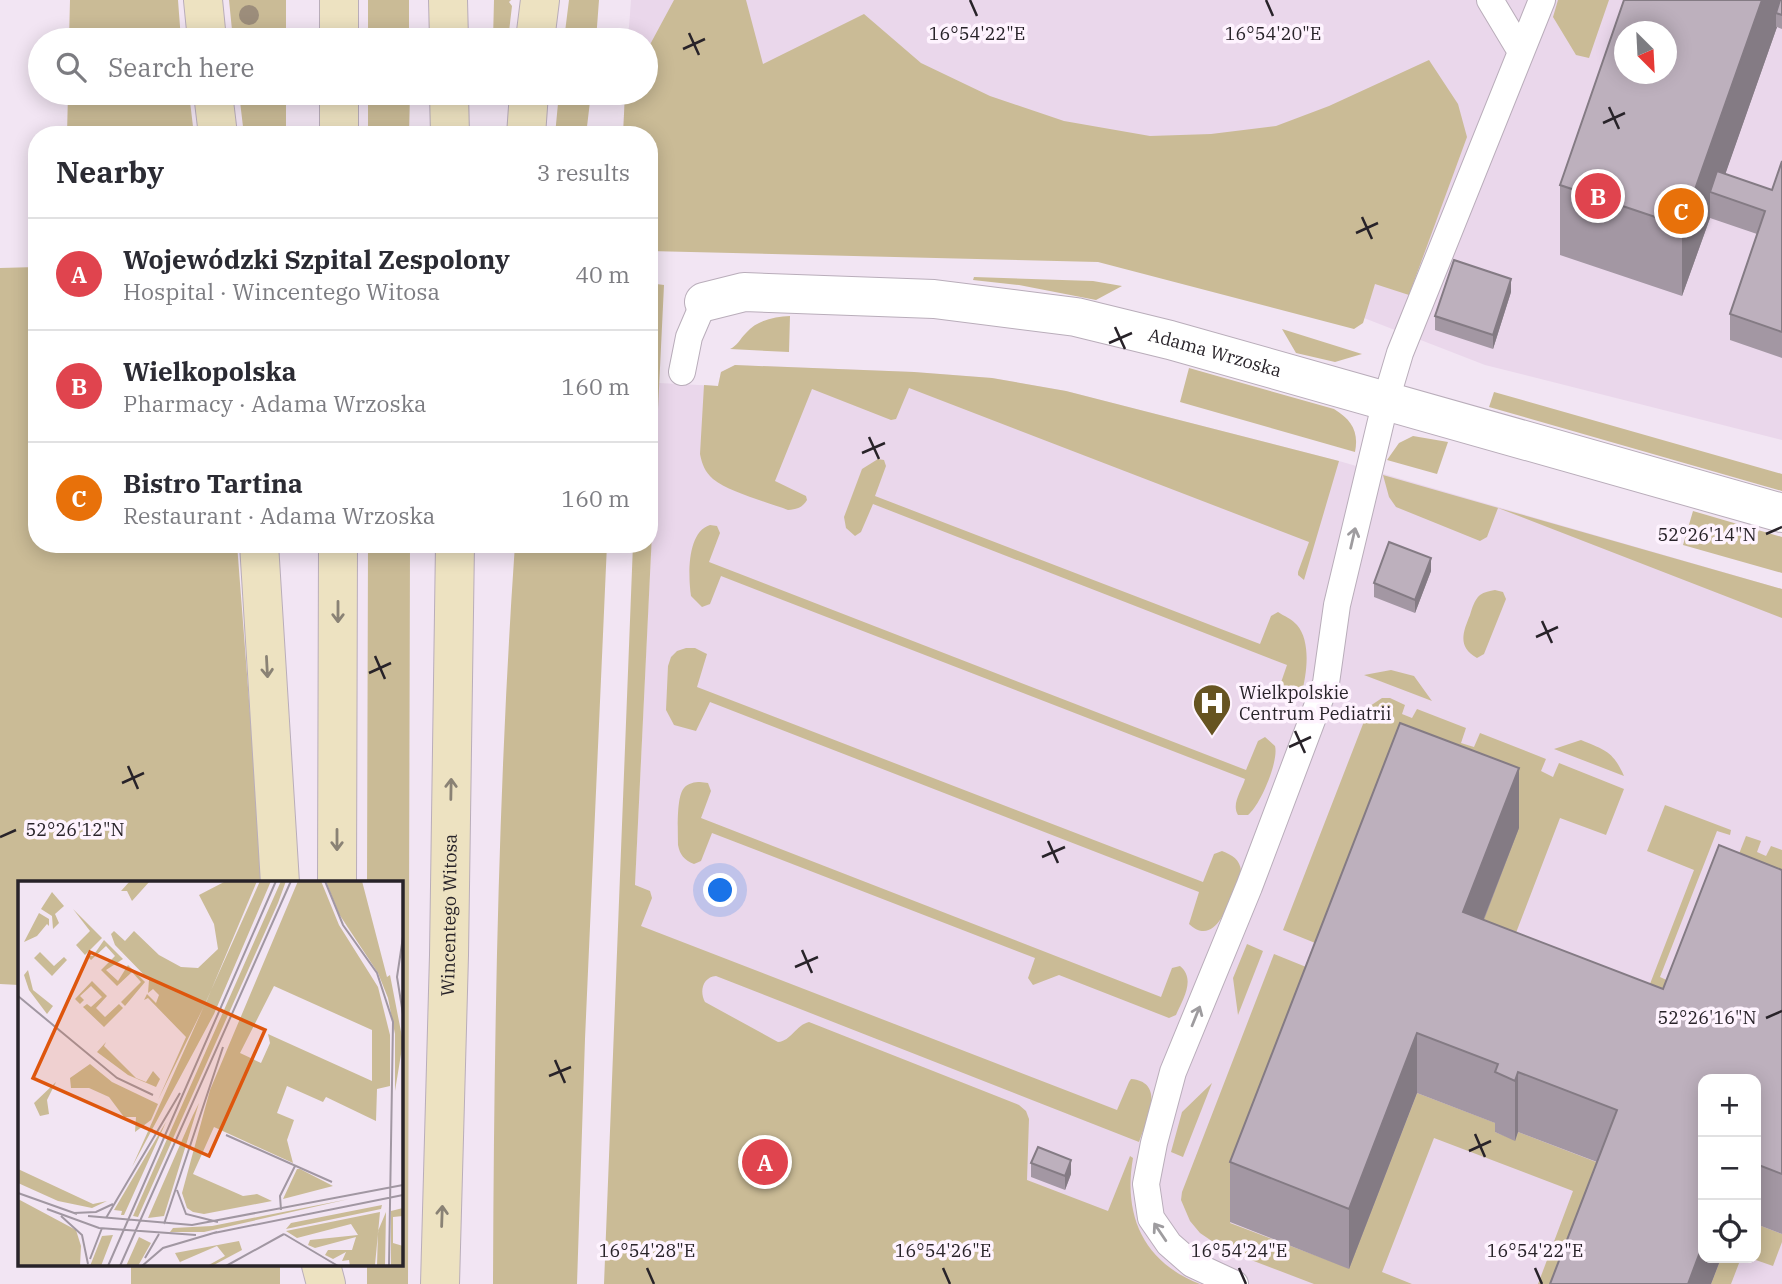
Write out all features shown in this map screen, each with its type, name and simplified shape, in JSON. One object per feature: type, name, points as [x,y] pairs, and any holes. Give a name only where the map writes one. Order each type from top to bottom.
[{"type":"main road","points":[[203,0],[206,28]]},
{"type":"main road","points":[[339,0],[339,28]]},
{"type":"main road","points":[[448,0],[449,28]]},
{"type":"main road","points":[[536,28],[540,0]]},
{"type":"main road","points":[[214,105],[217,126]]},
{"type":"main road","points":[[338,126],[339,105]]},
{"type":"main road","points":[[449,105],[450,126]]},
{"type":"main road","points":[[527,126],[528,105]]},
{"type":"main road","points":[[260,553],[280,881]]},
{"type":"main road","points":[[337,881],[338,553]]},
{"type":"main road","name":"Wincentego Witosa","points":[[440,1284],[449,968],[455,553]]},
{"type":"main road","points":[[321,1266],[326,1284]]},
{"type":"main road","points":[[336,1266],[336,1284]]},
{"type":"street","name":"Adama Wrzoska","points":[[704,302],[744,292],[934,299],[1076,317],[1170,340],[1782,513]]},
{"type":"lane","points":[[1490,0],[1520,50]]},
{"type":"lane","points":[[1235,1284],[1192,1264],[1169,1244],[1152,1218],[1146,1184],[1154,1143],[1173,1073],[1250,887],[1263,846],[1326,683],[1337,605],[1386,400],[1400,353],[1542,0]]},
{"type":"lane","name":"Adama Wrzoska","points":[[682,372],[689,337],[704,302]]},
{"type":"shaded area","points":[[70,0],[178,0],[180,28],[69,28]]},
{"type":"shaded area","points":[[229,0],[286,0],[286,28],[232,28]]},
{"type":"shaded area","points":[[368,0],[409,0],[409,28],[368,28]]},
{"type":"shaded area","points":[[494,0],[511,0],[509,28],[493,28]]},
{"type":"shaded area","points":[[569,0],[599,0],[597,28],[566,28]]},
{"type":"shaded area","points":[[631,0],[1782,0],[1782,440],[1485,365],[1364,318],[658,137],[658,126],[623,126],[624,105],[658,105],[658,28],[629,28]]},
{"type":"shaded area","points":[[674,0],[746,0],[763,64],[864,14],[921,63],[990,96],[1064,121],[1150,136],[1211,134],[1276,126],[1329,106],[1429,60],[1458,104],[1467,137],[1409,295],[1375,284],[1363,323],[1354,329],[1098,262],[658,251],[658,126],[623,126],[624,105],[658,105],[658,30]]},
{"type":"shaded area","points":[[1558,0],[1609,0],[1589,58],[1576,55],[1553,17]]},
{"type":"shaded area","points":[[68,105],[190,105],[193,126],[67,126]]},
{"type":"shaded area","points":[[240,105],[286,105],[286,126],[243,126]]},
{"type":"shaded area","points":[[368,105],[410,105],[409,126],[368,126]]},
{"type":"shaded area","points":[[558,105],[590,105],[587,126],[556,126]]},
{"type":"shaded area","points":[[28,267],[28,553],[238,553],[263,881],[18,881],[18,985],[0,984],[0,268]]},
{"type":"shaded area","points":[[974,277],[1093,281],[1122,286],[1096,300],[1019,285],[973,280]]},
{"type":"shaded area","points":[[658,284],[664,285],[658,409]]},
{"type":"shaded area","points":[[790,316],[789,352],[730,349],[755,325],[772,318]]},
{"type":"shaded area","points":[[1282,329],[1362,354],[1335,362],[1296,353]]},
{"type":"shaded area","name":"Wielkpolskie Centrum Pediatrii","points":[[735,365],[992,378],[1066,391],[1339,461],[1782,589],[1782,1284],[628,1284],[635,885],[651,553],[658,553],[659,383],[718,386],[721,372]]},
{"type":"shaded area","points":[[735,365],[992,378],[1066,391],[1339,461],[1304,580],[1298,572],[1309,542],[909,388],[896,419],[891,420],[812,389],[775,481],[806,496],[807,500],[801,506],[788,510],[720,484],[710,476],[703,464],[700,454],[704,385],[718,386],[721,372]]},
{"type":"shaded area","points":[[1189,368],[1334,409],[1353,427],[1356,438],[1355,452],[1180,402]]},
{"type":"shaded area","points":[[1494,392],[1782,474],[1782,491],[1489,407]]},
{"type":"shaded area","points":[[1413,436],[1448,442],[1437,474],[1387,460],[1399,443]]},
{"type":"shaded area","points":[[878,459],[884,460],[886,466],[875,496],[1260,644],[1271,616],[1278,612],[1295,623],[1304,640],[1306,667],[1302,692],[1288,702],[1276,697],[1287,665],[873,504],[861,532],[855,536],[846,528],[844,517],[862,469]]},
{"type":"shaded area","points":[[1383,475],[1782,589],[1782,618],[1498,508],[1487,537],[1480,541],[1396,507],[1389,497]]},
{"type":"shaded area","points":[[1693,511],[1782,537],[1782,573],[1683,545]]},
{"type":"shaded area","points":[[710,525],[717,526],[720,533],[709,562],[1246,770],[1258,741],[1265,737],[1275,746],[1275,753],[1263,793],[1248,815],[1238,815],[1236,802],[1245,779],[721,576],[710,604],[702,607],[691,596],[691,555],[697,536],[702,529]]},
{"type":"shaded area","points":[[368,553],[410,553],[408,1284],[367,1284],[367,1266],[402,1266],[402,881],[367,881]]},
{"type":"shaded area","points":[[514,553],[607,553],[577,1284],[493,1284],[498,914]]},
{"type":"shaded area","points":[[633,553],[651,553],[635,885],[650,891],[652,898],[641,926],[1117,1110],[1131,1079],[1142,1082],[1148,1087],[1151,1104],[1139,1142],[716,976],[708,979],[702,989],[705,1002],[778,1042],[809,1022],[1019,1105],[1026,1111],[1029,1119],[1027,1180],[1108,1211],[1130,1156],[1133,1158],[1131,1199],[1141,1234],[1164,1263],[1180,1275],[1200,1284],[604,1284]]},
{"type":"shaded area","points":[[1495,590],[1503,592],[1506,599],[1484,654],[1477,658],[1464,644],[1465,627],[1478,597]]},
{"type":"shaded area","points":[[695,648],[707,654],[697,687],[1203,882],[1214,854],[1222,851],[1239,863],[1241,874],[1238,884],[1216,925],[1204,931],[1197,930],[1189,924],[1199,892],[710,702],[696,731],[674,725],[666,710],[668,666],[677,651]]},
{"type":"shaded area","points":[[1391,670],[1414,676],[1432,701],[1364,675]]},
{"type":"shaded area","points":[[1382,698],[1390,698],[1405,705],[1402,714],[1412,718],[1417,709],[1466,728],[1461,743],[1474,747],[1480,733],[1546,759],[1541,771],[1553,777],[1559,763],[1624,789],[1606,835],[1560,818],[1509,951],[1643,1002],[1694,870],[1647,851],[1665,805],[1731,830],[1730,835],[1717,831],[1660,977],[1673,983],[1649,1044],[1335,951],[1283,930],[1370,706]]},
{"type":"shaded area","points":[[1581,740],[1607,752],[1616,761],[1624,776],[1554,749]]},
{"type":"shaded area","points":[[700,782],[708,783],[711,791],[701,818],[1161,997],[1172,968],[1180,966],[1185,971],[1188,983],[1185,996],[1176,1015],[1169,1018],[1059,975],[1033,985],[1028,978],[1035,958],[712,833],[701,861],[694,864],[683,857],[678,845],[679,807],[684,788]]},
{"type":"shaded area","points":[[1746,836],[1761,841],[1757,852],[1766,856],[1771,846],[1782,850],[1782,930],[1719,905]]},
{"type":"shaded area","points":[[1247,944],[1263,951],[1238,1015],[1233,978]]},
{"type":"shaded area","points":[[1274,954],[1326,975],[1230,1223],[1349,1268],[1417,1093],[1498,1124],[1495,1132],[1515,1140],[1518,1132],[1617,1170],[1573,1284],[1538,1284],[1573,1191],[1434,1138],[1382,1272],[1412,1284],[1314,1284],[1225,1250],[1200,1233],[1190,1221],[1181,1200],[1182,1192]]},
{"type":"shaded area","points":[[1212,1083],[1183,1157],[1171,1152],[1182,1112]]},
{"type":"shaded area","points":[[1761,1226],[1782,1234],[1782,1242],[1773,1266],[1761,1262]]},
{"type":"shaded area","points":[[1719,1263],[1739,1263],[1731,1284],[1711,1284]]},
{"type":"shaded area","points":[[131,1266],[280,1266],[280,1284],[131,1284]]},
{"type":"building","points":[[1624,0],[1762,0],[1682,226],[1560,185],[1614,29],[1614,84],[1677,84],[1677,21],[1617,21]]},
{"type":"building","points":[[1782,0],[1782,15],[1776,13]]},
{"type":"building","points":[[1782,161],[1782,332],[1730,314],[1765,211],[1710,192],[1717,171],[1772,190]]},
{"type":"building","points":[[1454,260],[1511,279],[1493,335],[1435,316]]},
{"type":"building","points":[[1389,542],[1431,558],[1415,600],[1374,583]]},
{"type":"building","points":[[1400,723],[1519,768],[1463,912],[1663,989],[1719,845],[1782,870],[1782,1174],[1761,1166],[1761,1074],[1698,1074],[1698,1257],[1688,1284],[1550,1284],[1617,1110],[1518,1072],[1515,1081],[1495,1072],[1498,1064],[1417,1033],[1349,1209],[1230,1162]]},
{"type":"building","points":[[1038,1147],[1071,1160],[1065,1176],[1031,1163]]},
{"type":"place","name":"Wielkopolska","points":[[1598,196]]},
{"type":"place","name":"Bistro Tartina","points":[[1681,211]]},
{"type":"place","name":"Wielkpolskie Centrum Pediatrii","points":[[1212,737]]},
{"type":"place","name":"Wojewódzki Szpital Zespolony","points":[[765,1162]]}]
